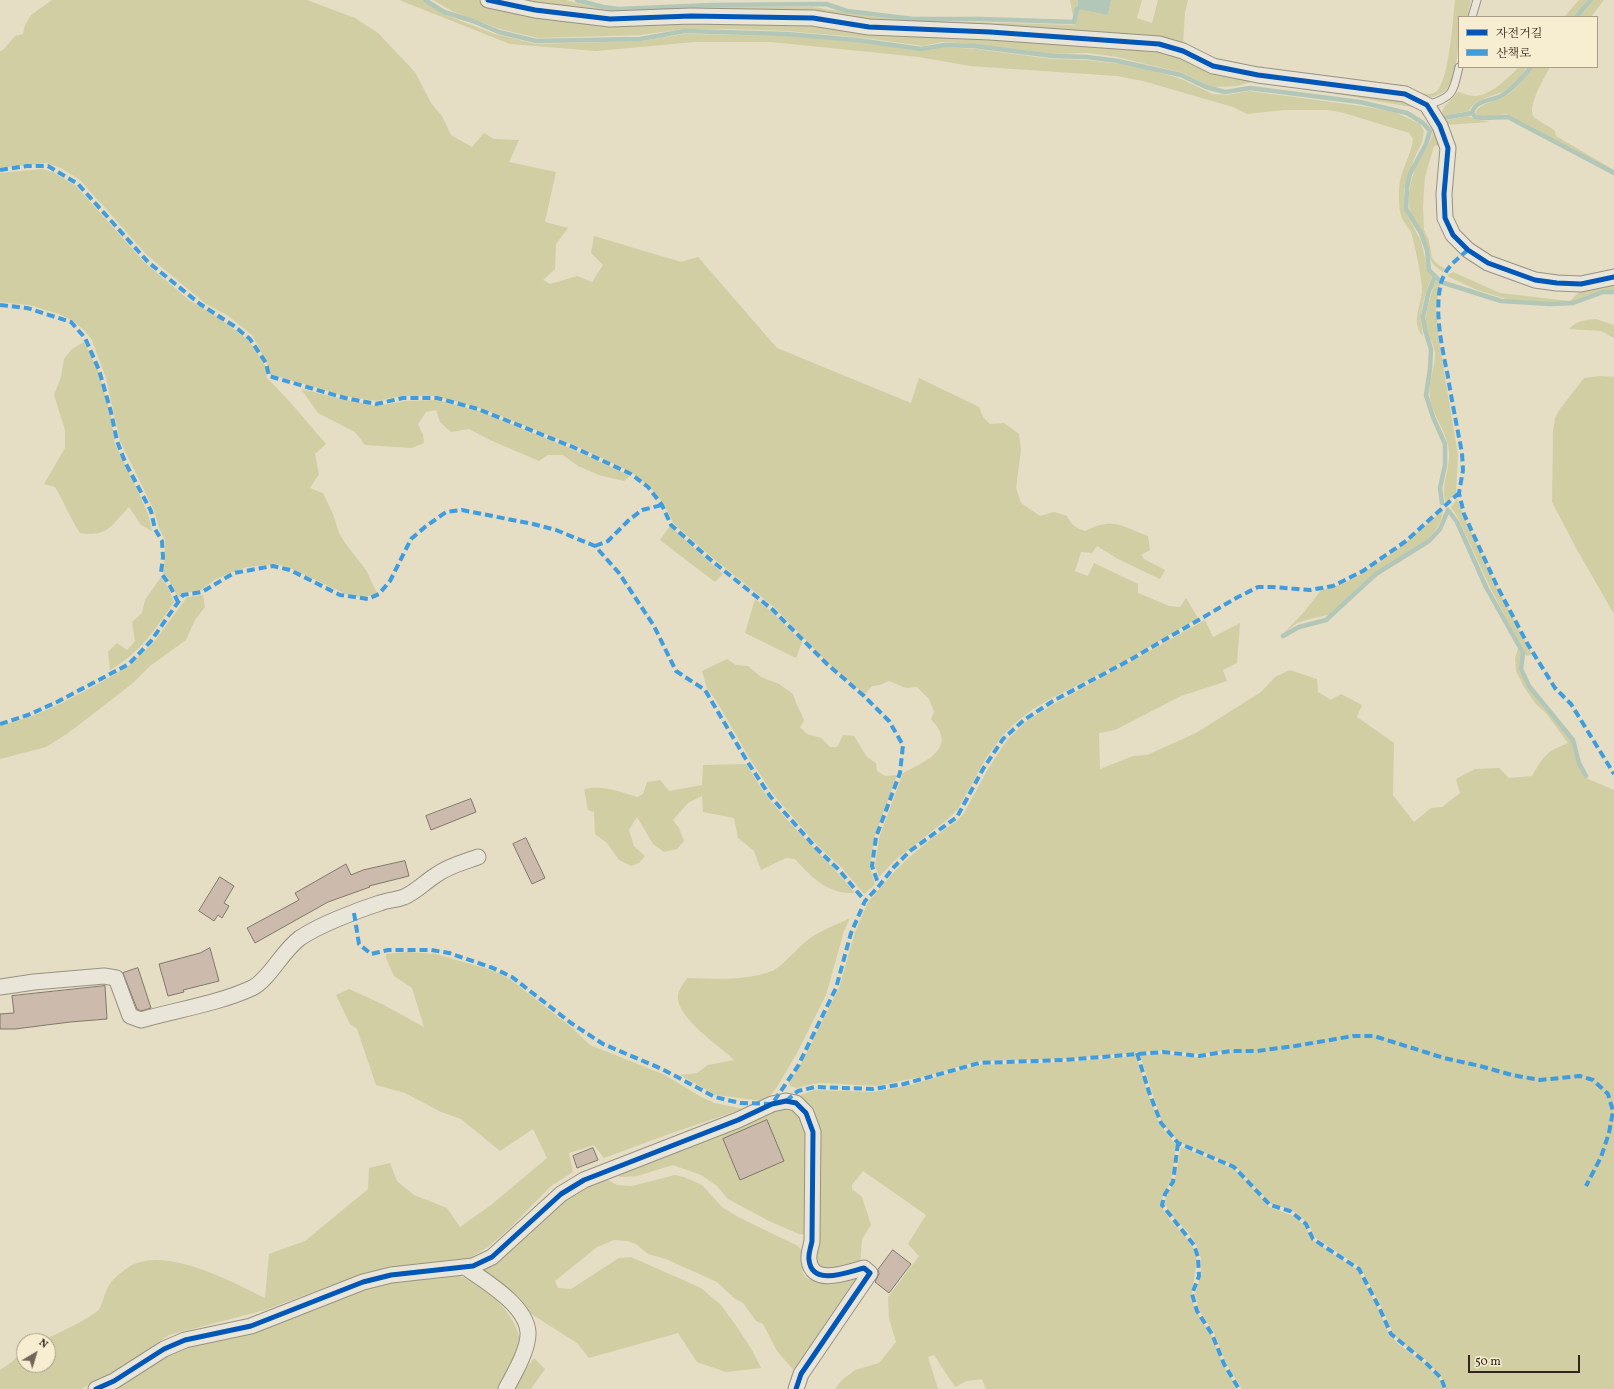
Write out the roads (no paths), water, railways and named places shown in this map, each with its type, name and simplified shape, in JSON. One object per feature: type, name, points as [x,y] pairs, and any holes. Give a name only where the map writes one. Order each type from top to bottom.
[{"type":"street","points":[[488,0],[535,10],[610,19],[691,16],[813,18],[869,27],[990,32],[1159,44],[1183,51],[1213,66],[1258,75],[1405,94],[1428,105],[1440,126],[1448,148],[1444,194],[1445,218],[1452,235],[1468,250],[1488,263],[1535,280],[1581,284],[1614,277]]},
{"type":"street","points":[[0,987],[34,982],[104,976],[116,978],[130,1016],[141,1020],[231,996],[254,988],[288,948],[300,938],[332,922],[380,902],[403,898],[421,888],[446,868],[478,857]]},
{"type":"street","points":[[96,1389],[114,1381],[164,1349],[185,1340],[251,1326],[363,1282],[391,1275],[473,1266],[492,1257],[561,1194],[584,1180],[738,1120],[772,1104],[786,1101],[796,1103],[806,1113],[813,1132],[812,1241],[809,1258],[811,1268],[818,1274],[830,1276],[864,1268],[870,1274],[801,1374],[796,1389]]},
{"type":"street","points":[[465,1268],[510,1300],[526,1320],[528,1333],[524,1352],[518,1368],[506,1389]]},
{"type":"lane","points":[[1472,16],[1476,0]]},
{"type":"lane","points":[[1428,105],[1440,101],[1453,91],[1459,68]]},
{"type":"waterway","points":[[425,0],[444,12],[473,21],[499,32],[536,41],[640,39],[685,31],[786,34],[857,40],[921,49],[945,45],[974,46],[1053,56],[1087,57],[1118,61],[1181,75],[1206,87],[1225,92],[1250,88],[1360,102],[1407,113],[1423,123],[1430,131],[1426,144],[1410,174],[1407,187],[1406,209],[1421,233],[1427,250],[1429,270],[1441,282],[1501,301],[1550,304],[1573,303],[1603,292],[1614,292]]},
{"type":"waterway","points":[[577,0],[603,7],[619,9],[712,5],[826,4],[847,11],[913,19],[980,19],[1074,22],[1077,9]]},
{"type":"waterway","points":[[1577,16],[1591,0]]},
{"type":"waterway","points":[[1443,118],[1472,113],[1476,106],[1480,103],[1497,98],[1509,90],[1530,68]]},
{"type":"waterway","points":[[1472,113],[1475,117],[1483,118],[1508,117],[1614,173]]},
{"type":"waterway","points":[[1435,276],[1428,294],[1423,317],[1425,330],[1431,349],[1426,395],[1433,417],[1445,444],[1445,465],[1440,488],[1442,503]]},
{"type":"waterway","points":[[1283,636],[1299,627],[1326,620],[1376,574],[1429,541],[1440,529],[1448,510],[1457,522],[1486,587],[1523,653],[1521,669],[1529,686],[1573,740],[1579,763],[1586,776]]}]
